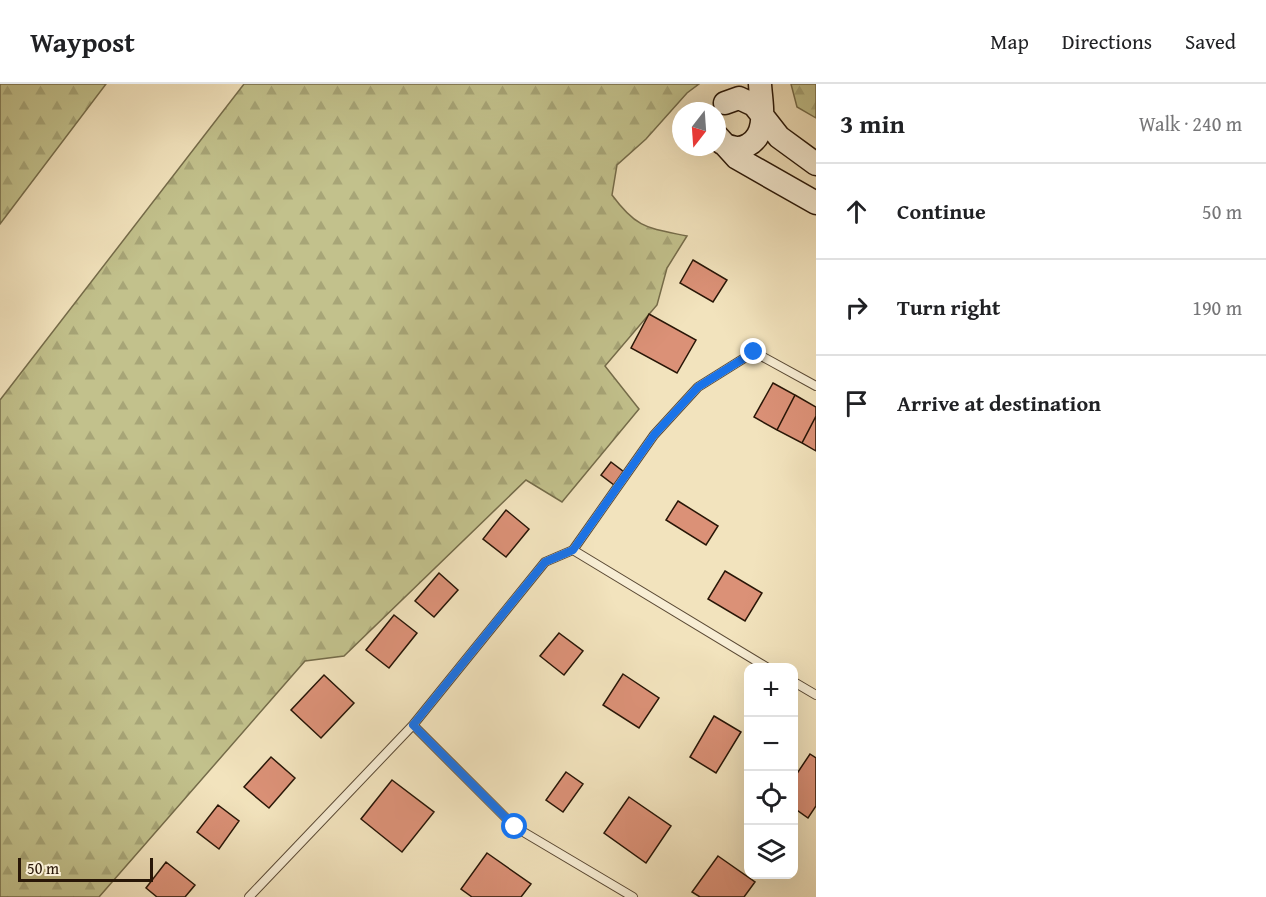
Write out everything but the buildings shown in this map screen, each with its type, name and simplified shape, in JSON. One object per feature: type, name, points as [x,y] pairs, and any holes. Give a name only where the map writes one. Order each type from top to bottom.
[{"type":"main road","points":[[726,144],[733,148],[742,148],[753,142],[759,135],[762,126],[760,84]]},
{"type":"main road","points":[[726,101],[747,100],[754,105],[778,137],[816,164]]},
{"type":"main road","points":[[726,148],[745,164],[816,203]]},
{"type":"lane","points":[[249,897],[413,725],[545,562],[573,550],[654,435],[698,387],[754,352],[816,386]]},
{"type":"lane","points":[[573,550],[760,663]]},
{"type":"lane","points":[[798,684],[816,694]]},
{"type":"lane","points":[[413,725],[515,827],[633,897]]},
{"type":"green space","points":[[0,84],[106,84],[0,224]]},
{"type":"green space","points":[[244,84],[699,84],[679,102],[672,102],[672,110],[646,139],[617,165],[612,195],[629,215],[644,225],[687,236],[667,268],[657,305],[605,366],[639,409],[562,502],[526,480],[344,656],[305,661],[99,897],[0,897],[0,400]]},
{"type":"green space","points":[[791,84],[816,84],[816,118],[797,107]]},
{"type":"route","points":[[515,827],[413,725],[545,562],[573,550],[654,435],[698,387],[754,352]]}]
